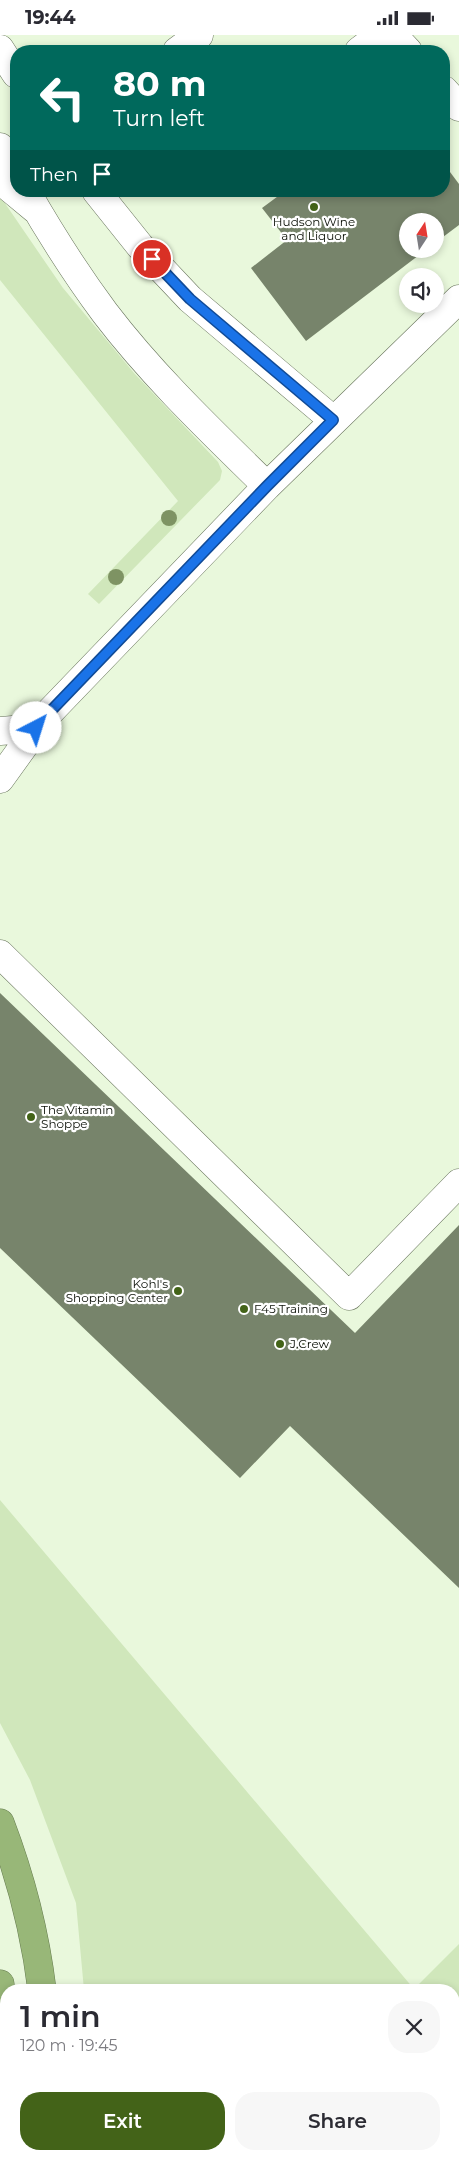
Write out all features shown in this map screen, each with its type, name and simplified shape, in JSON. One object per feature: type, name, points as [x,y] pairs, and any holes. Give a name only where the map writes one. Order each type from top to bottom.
[{"type":"highway","points":[[0,1823],[17,1869],[37,1948],[41,1984]]},
{"type":"lane","points":[[185,45],[198,35]]},
{"type":"lane","points":[[367,45],[380,35]]},
{"type":"lane","points":[[393,35],[402,45]]},
{"type":"lane","points":[[0,49],[10,65]]},
{"type":"lane","points":[[450,97],[459,107]]},
{"type":"lane","points":[[0,147],[10,164]]},
{"type":"lane","points":[[101,197],[140,246],[190,299],[333,420]]},
{"type":"lane","points":[[32,201],[69,262],[106,314],[205,425],[267,486]]},
{"type":"lane","points":[[0,779],[44,718],[267,486],[459,299]]},
{"type":"lane","points":[[0,731],[36,728]]},
{"type":"lane","points":[[0,954],[349,1296],[459,1183]]},
{"type":"green space","points":[[0,196],[63,288],[134,373],[218,462],[222,471],[220,480],[99,604],[88,594],[178,501],[0,280]]},
{"type":"green space","points":[[0,1500],[410,1984],[83,1984],[76,1903],[30,1780],[0,1723]]},
{"type":"green space","points":[[459,1944],[459,1984],[419,1984]]},
{"type":"building","points":[[450,172],[459,184],[459,225],[444,236],[444,213],[399,213],[399,258],[415,258],[402,268],[399,268],[399,270],[306,341],[251,268],[287,240],[262,208],[277,197],[450,197]]},
{"type":"building","name":"Kohl's Shopping Center","points":[[0,993],[355,1333],[459,1225],[459,1588],[290,1426],[240,1478],[0,1248]]},
{"type":"place","name":"Hudson Wine and Liquor","points":[[314,207]]},
{"type":"place","name":"The Vitamin Shoppe","points":[[31,1117]]},
{"type":"place","name":"Kohl's Shopping Center","points":[[178,1291]]},
{"type":"place","name":"F45 Training","points":[[244,1309]]},
{"type":"place","name":"J.Crew","points":[[280,1344]]},
{"type":"route","points":[[36,728],[267,486],[333,420],[190,299],[152,259]]}]
